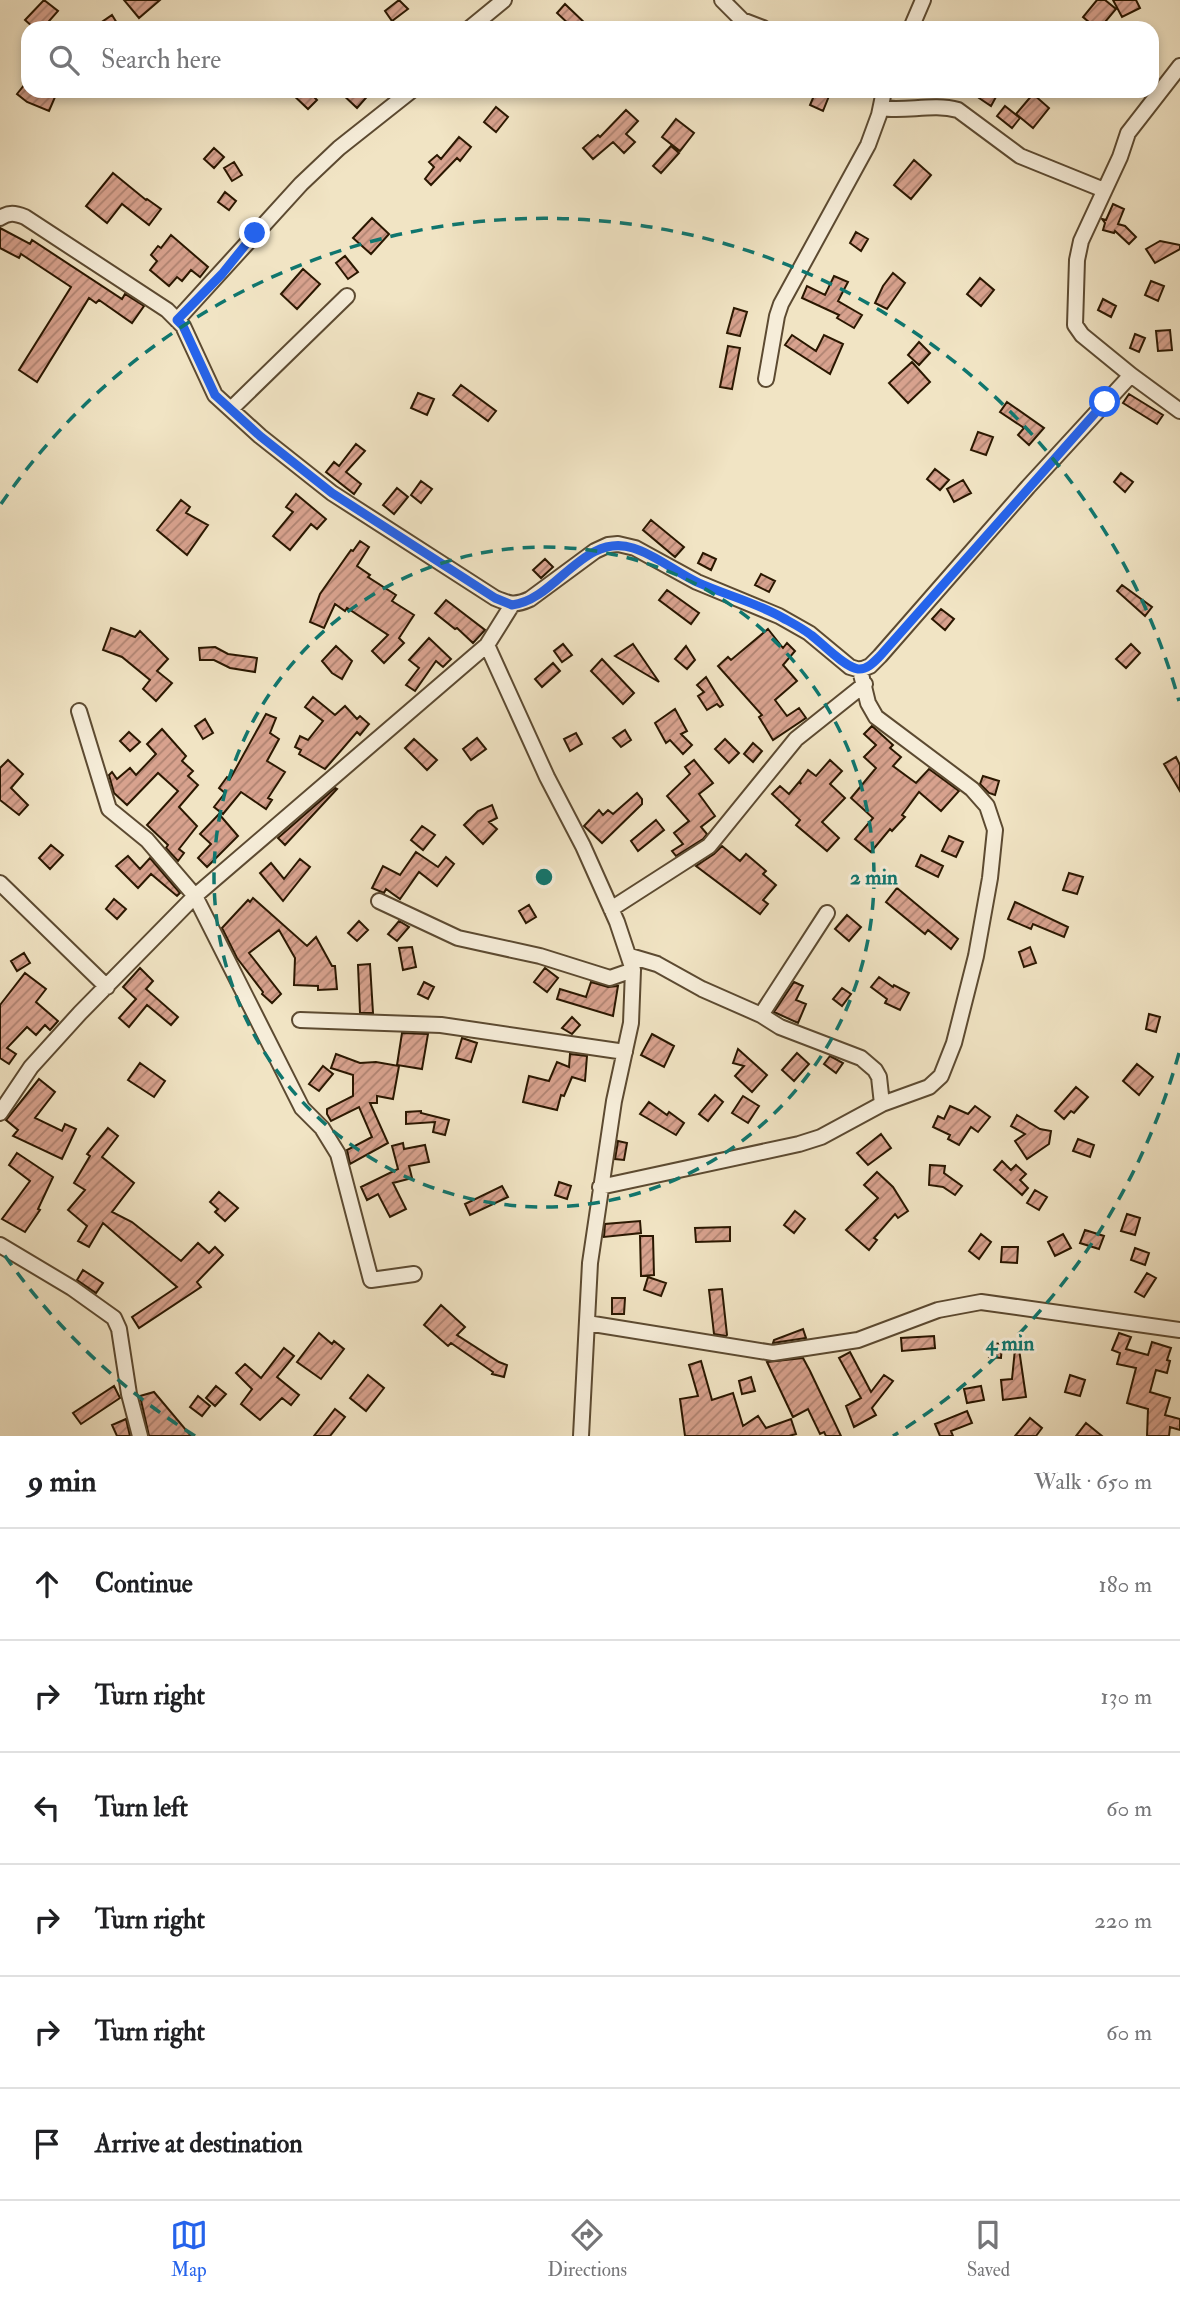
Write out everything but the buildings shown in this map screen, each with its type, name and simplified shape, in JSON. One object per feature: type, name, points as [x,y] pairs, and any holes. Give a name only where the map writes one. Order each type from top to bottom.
[{"type":"street","points":[[479,21],[505,0]]},
{"type":"street","points":[[722,0],[745,21]]},
{"type":"street","points":[[914,21],[923,0]]},
{"type":"street","points":[[1159,94],[1180,66]]},
{"type":"street","points":[[177,320],[301,184],[339,148],[402,98]]},
{"type":"street","points":[[766,379],[781,304],[868,145],[883,98]]},
{"type":"street","points":[[1156,98],[1129,133],[1081,241],[1075,279],[1075,325],[1082,335],[1131,375],[1174,400],[1180,411]]},
{"type":"street","points":[[881,108],[900,111],[948,107],[958,110],[1020,156],[1104,190]]},
{"type":"street","points":[[0,218],[15,213],[25,218],[152,300],[183,326],[215,395],[291,463],[332,493],[495,598],[512,605]]},
{"type":"street","points":[[231,408],[347,296]]},
{"type":"street","points":[[0,1112],[32,1067],[195,896],[487,645],[512,605],[530,599],[595,551],[618,544],[635,548],[697,582],[779,615],[809,633],[850,667],[860,670],[870,666],[880,656],[1028,487],[1131,375]]},
{"type":"street","points":[[487,645],[547,777],[583,846],[631,963],[631,1023],[600,1187],[590,1262],[581,1436]]},
{"type":"street","points":[[600,1187],[821,1137],[882,1104],[929,1087],[941,1076],[954,1043],[975,956],[990,878],[995,830],[987,806],[972,789],[876,717],[868,703],[860,670]]},
{"type":"street","points":[[611,909],[709,846],[796,739],[865,684]]},
{"type":"street","points":[[79,711],[109,809],[147,840],[195,896],[302,1108],[322,1128],[338,1154],[371,1280],[414,1274]]},
{"type":"street","points":[[0,883],[107,986]]},
{"type":"street","points":[[379,901],[458,938],[540,956],[610,978],[631,963],[657,964],[780,1027],[860,1058],[879,1077],[882,1104]]},
{"type":"street","points":[[761,1015],[827,913]]},
{"type":"street","points":[[300,1020],[441,1026],[625,1052]]},
{"type":"street","points":[[0,1245],[72,1287],[114,1318],[120,1329],[129,1394],[140,1436]]},
{"type":"street","points":[[587,1323],[773,1353],[858,1340],[938,1310],[981,1302],[1180,1330]]},
{"type":"route","points":[[255,233],[222,274],[177,320],[183,326],[215,395],[291,463],[332,493],[495,598],[512,605],[530,599],[595,551],[618,544],[635,548],[697,582],[779,615],[809,633],[850,667],[860,670],[870,666],[880,656],[1105,402]]}]
